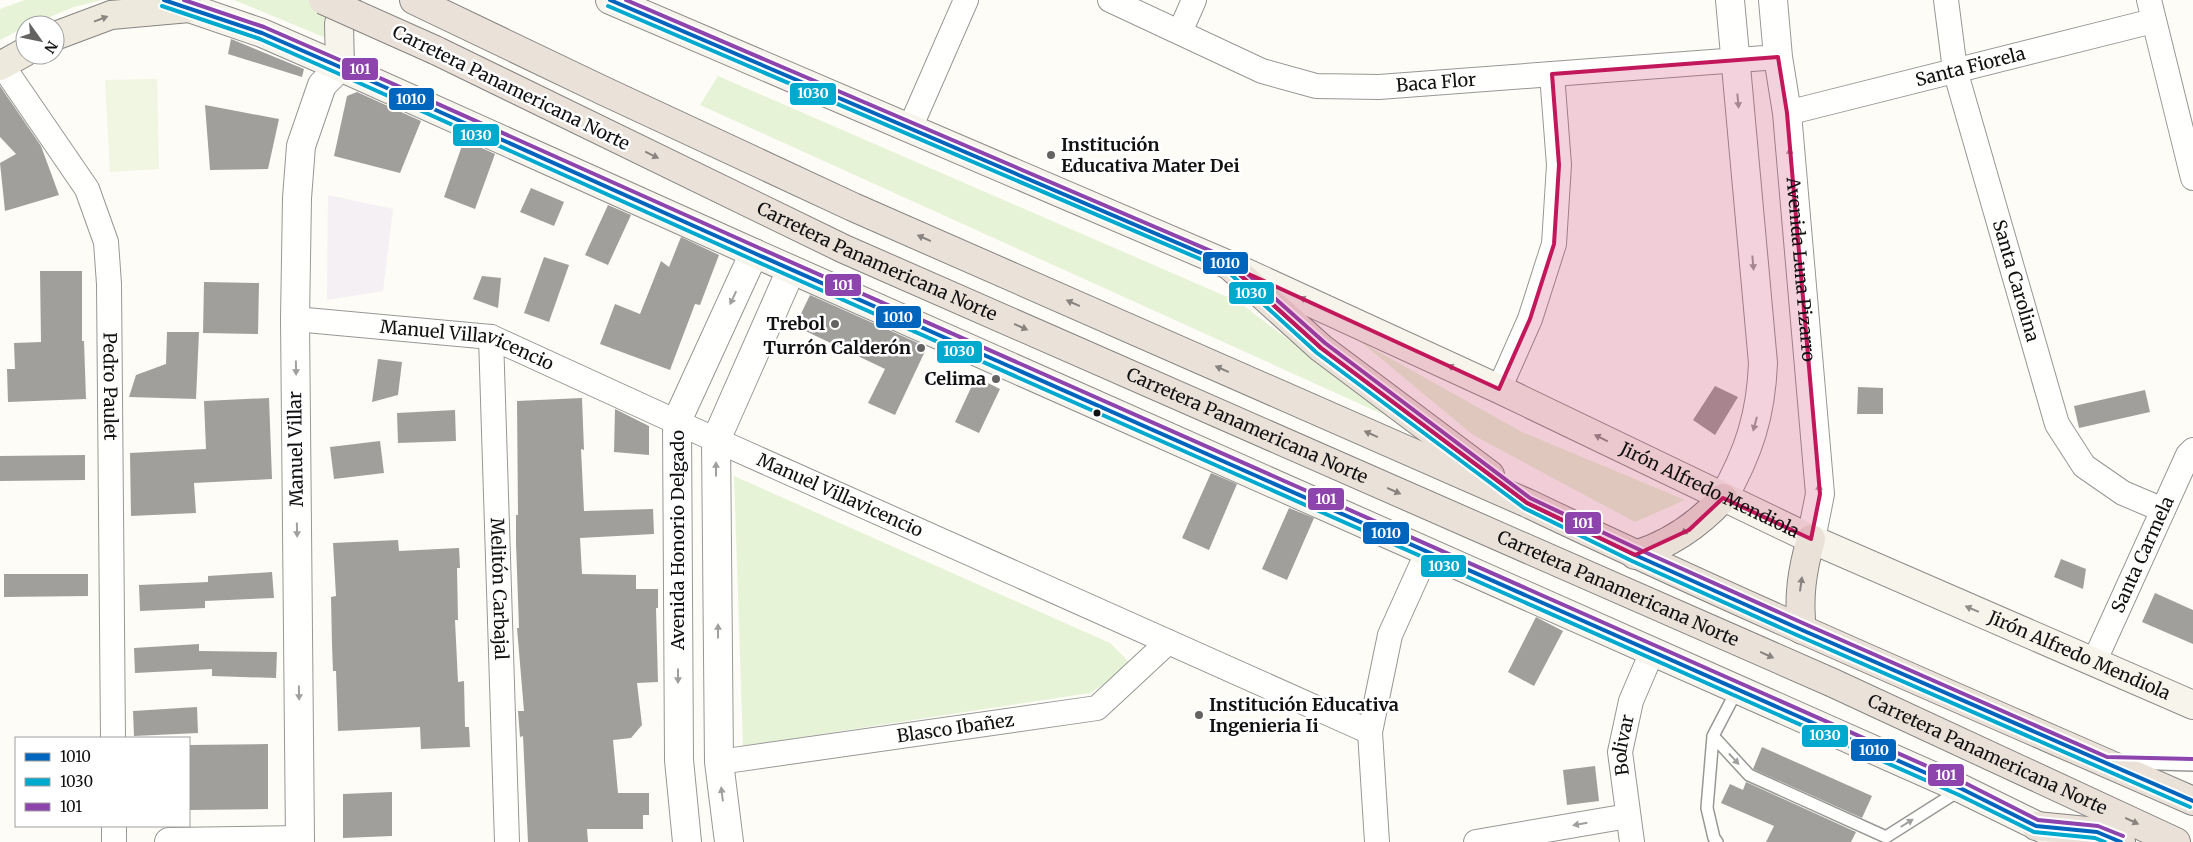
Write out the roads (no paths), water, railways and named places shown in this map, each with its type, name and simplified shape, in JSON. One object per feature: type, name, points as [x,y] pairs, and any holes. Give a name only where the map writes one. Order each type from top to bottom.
[{"type":"highway","name":"Carretera Panamericana Norte","points":[[323,0],[435,50],[844,249],[1833,684],[2176,842]]},
{"type":"highway","name":"Carretera Panamericana Norte","points":[[414,0],[604,91],[844,202],[1527,503],[1635,555],[1802,630],[2193,801]]},
{"type":"highway","points":[[1229,265],[1321,348],[1527,503]]},
{"type":"highway","points":[[1635,555],[1656,548],[1689,530],[1723,498]]},
{"type":"highway","points":[[1802,630],[1799,596],[1810,539]]},
{"type":"highway","points":[[2036,826],[2097,832],[2121,842]]},
{"type":"main road","points":[[340,67],[339,24],[346,0]]},
{"type":"main road","name":"Jirón Alfredo Mendiola","points":[[610,0],[1229,265],[1499,389],[1810,539],[2193,706]]},
{"type":"main road","points":[[65,32],[111,16],[177,4],[262,33],[1427,553],[1962,788],[2070,842]]},
{"type":"street","points":[[910,128],[966,0]]},
{"type":"street","name":"Baca Flor","points":[[1110,0],[1262,71],[1316,86],[1379,87],[1778,57]]},
{"type":"street","points":[[1180,32],[1194,0]]},
{"type":"street","points":[[1723,498],[1739,470],[1756,421],[1762,394],[1763,363],[1734,61],[1730,0]]},
{"type":"street","name":"Avenida Luna Pizarro","points":[[1773,0],[1778,57],[1787,113],[1820,494],[1810,539]]},
{"type":"street","name":"Santa Carolina","points":[[1946,0],[1956,70],[2057,424],[2084,466],[2123,493],[2163,510]]},
{"type":"street","points":[[2151,10],[2193,178]]},
{"type":"street","name":"Santa Fiorela","points":[[1787,113],[1956,70],[2151,10]]},
{"type":"street","name":"Pedro Paulet","points":[[9,61],[86,189],[106,242],[109,284],[114,737]]},
{"type":"street","name":"Manuel Villar","points":[[300,841],[295,319],[297,198],[300,146],[322,84],[340,67]]},
{"type":"street","points":[[1499,389],[1530,319],[1554,244],[1558,166],[1552,74]]},
{"type":"street","name":"Avenida Honorio Delgado","points":[[687,842],[679,760],[677,421],[754,253]]},
{"type":"street","points":[[728,842],[718,762],[716,440],[791,270]]},
{"type":"street","name":"Manuel Villavicencio","points":[[295,319],[491,337],[716,440],[1370,732]]},
{"type":"street","name":"Melitón Carbajal","points":[[491,337],[507,842]]},
{"type":"street","name":"Santa Carmela","points":[[2094,662],[2188,455],[2193,450]]},
{"type":"street","points":[[1377,842],[1370,732],[1390,635],[1427,553]]},
{"type":"street","name":"Blasco Ibañez","points":[[718,762],[1097,708],[1168,642]]},
{"type":"street","name":"Bolivar","points":[[1632,842],[1620,752],[1632,701],[1652,652]]},
{"type":"street","points":[[1476,842],[1628,816]]},
{"type":"street","points":[[114,827],[114,842]]},
{"type":"street","points":[[169,842],[300,841]]},
{"type":"lane","points":[[1717,842],[1714,838],[1707,808],[1713,736],[1737,690]]},
{"type":"lane","points":[[1713,736],[1749,775],[1884,839],[1962,788]]},
{"type":"lane","points":[[2106,763],[2193,765]]},
{"type":"place","name":"Institución Educativa Mater Dei","points":[[1051,155]]},
{"type":"place","name":"Trebol","points":[[835,324]]},
{"type":"place","name":"Turrón Calderón","points":[[921,348]]},
{"type":"place","name":"Celima","points":[[996,379]]},
{"type":"place","name":"Institución Educativa Ingenieria Ii","points":[[1199,715]]}]
